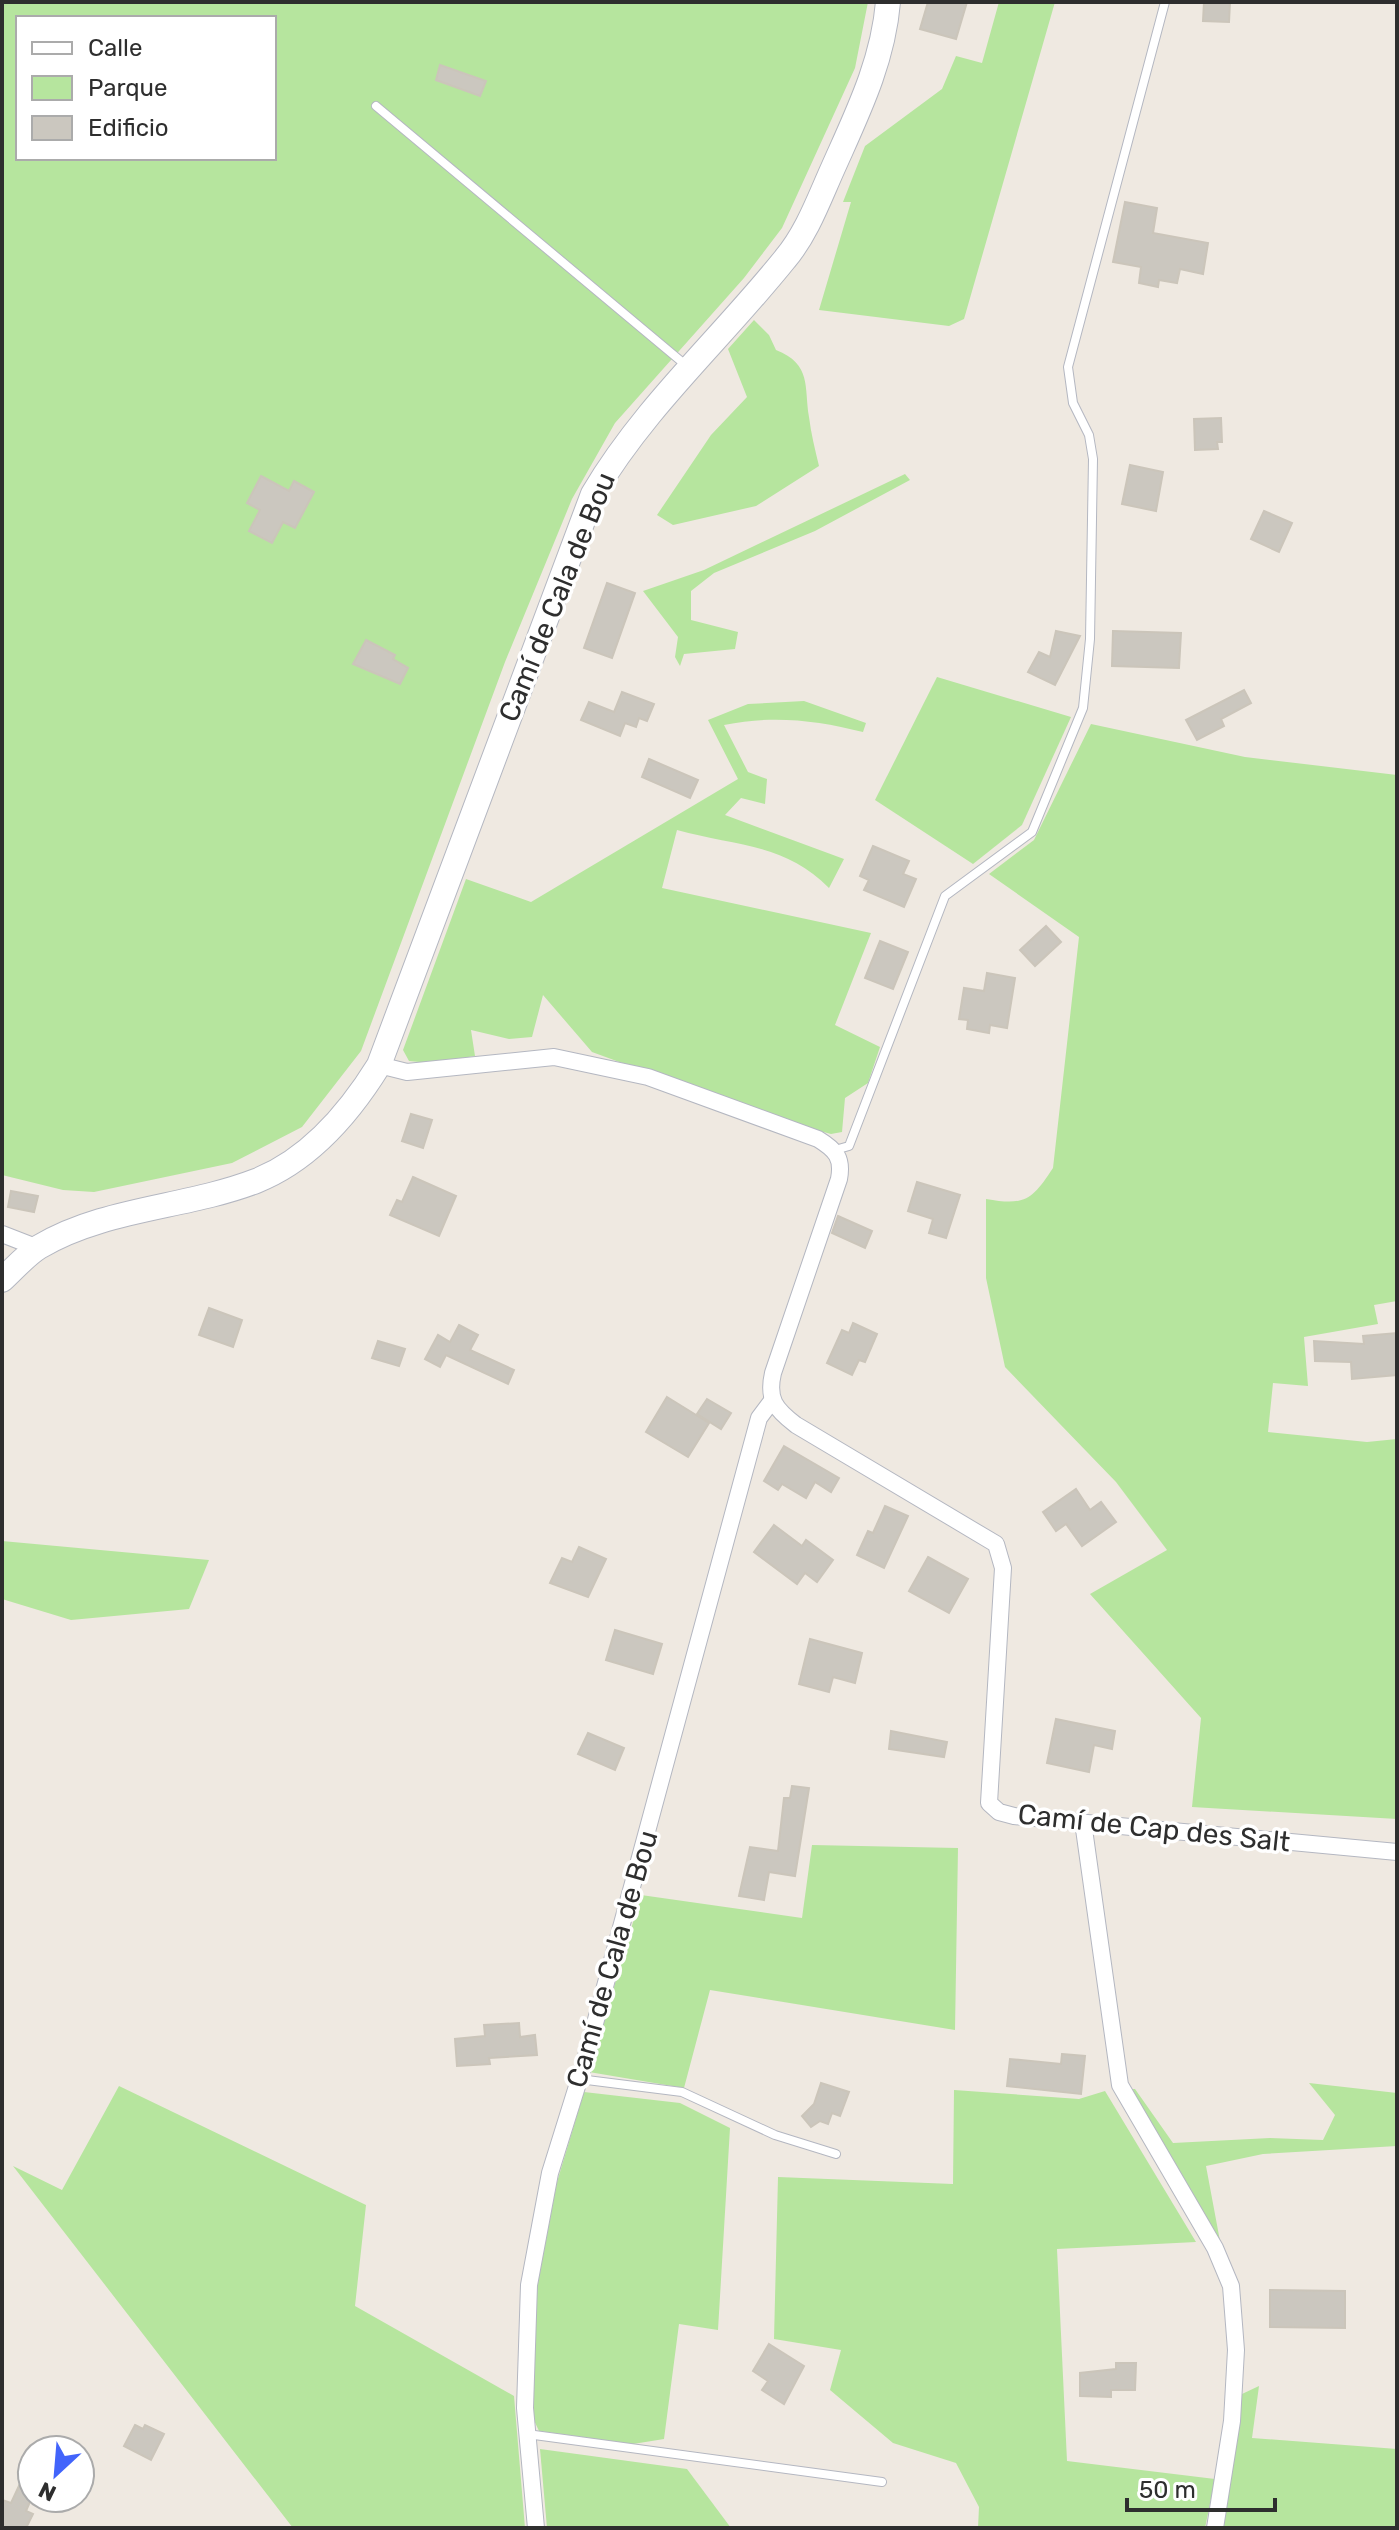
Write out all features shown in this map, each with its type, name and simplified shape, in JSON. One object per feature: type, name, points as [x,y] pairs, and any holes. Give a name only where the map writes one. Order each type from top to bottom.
[{"type":"street","name":"Camí de Cala de Bou","points":[[379,1065],[593,494],[643,420],[788,257],[812,216],[871,82],[886,33],[888,2]]},
{"type":"street","points":[[2,1280],[38,1248],[98,1223],[257,1181],[308,1149],[336,1124],[358,1099],[379,1065],[407,1072],[554,1057],[648,1077],[818,1139],[835,1150],[842,1164],[839,1179],[773,1373],[769,1391],[771,1402]]},
{"type":"street","points":[[2,1234],[38,1248]]},
{"type":"street","name":"Camí de Cala de Bou","points":[[536,2528],[527,2434],[529,2285],[550,2173],[579,2079],[759,1418],[771,1402]]},
{"type":"street","name":"Camí de Cap des Salt","points":[[771,1402],[796,1425],[996,1544],[1003,1568],[989,1803],[999,1812],[1014,1816],[1397,1852]]},
{"type":"street","points":[[1083,1822],[1120,2085],[1215,2248],[1231,2286],[1236,2350],[1232,2421],[1215,2528]]},
{"type":"lane","points":[[835,1150],[849,1146],[945,896],[1032,832],[1083,708],[1090,639],[1093,459],[1089,435],[1073,403],[1068,367],[1165,2]]},
{"type":"lane","points":[[376,106],[689,368]]},
{"type":"lane","points":[[579,2079],[682,2092],[775,2135],[836,2154]]},
{"type":"lane","points":[[527,2434],[882,2482]]},
{"type":"green space","points":[[2,2],[868,2],[855,68],[782,228],[744,278],[615,423],[572,499],[505,662],[361,1051],[302,1127],[232,1163],[94,1192],[63,1190],[2,1175]]},
{"type":"green space","points":[[999,2],[1055,2],[964,319],[949,326],[819,310],[851,202],[843,202],[865,146],[942,89],[956,56],[982,63]]},
{"type":"green space","points":[[754,320],[769,335],[776,350],[796,362],[801,369],[819,466],[756,506],[673,525],[657,515],[711,435],[747,397],[728,349]]},
{"type":"green space","points":[[905,474],[910,480],[815,531],[714,573],[691,591],[691,620],[738,632],[735,649],[684,654],[680,666],[675,657],[678,637],[643,591],[704,570]]},
{"type":"green space","points":[[937,677],[1071,717],[1022,825],[973,864],[875,800]]},
{"type":"green space","points":[[804,701],[866,723],[863,732],[794,720],[759,720],[724,725],[748,772],[767,779],[765,804],[741,798],[725,815],[844,859],[829,888],[812,873],[777,854],[677,830],[662,888],[871,933],[835,1025],[880,1047],[868,1083],[845,1098],[842,1132],[831,1134],[775,1119],[592,1052],[543,995],[532,1037],[509,1039],[471,1030],[475,1056],[430,1063],[409,1061],[403,1050],[466,879],[531,902],[738,779],[708,720],[748,704]]},
{"type":"green space","points":[[1091,724],[1245,757],[1397,775],[1397,1301],[1374,1305],[1378,1324],[1304,1337],[1308,1386],[1273,1383],[1268,1432],[1367,1442],[1397,1439],[1397,1819],[1192,1807],[1201,1718],[1090,1594],[1167,1550],[1116,1482],[1005,1367],[986,1278],[986,1199],[1010,1202],[1026,1198],[1033,1194],[1053,1168],[1079,937],[989,874],[1034,840]]},
{"type":"green space","points":[[2,1541],[209,1560],[189,1609],[71,1620],[2,1599]]},
{"type":"green space","points":[[812,1845],[958,1848],[955,2030],[710,1990],[684,2088],[589,2072],[641,1895],[802,1918]]},
{"type":"green space","points":[[1309,2083],[1397,2093],[1397,2146],[1263,2154],[1206,2166],[1220,2241],[1186,2189],[1129,2089],[1135,2089],[1173,2143],[1270,2138],[1323,2140],[1335,2115]]},
{"type":"green space","points":[[119,2086],[366,2205],[355,2306],[514,2396],[525,2528],[293,2528],[13,2166],[62,2190]]},
{"type":"green space","points":[[954,2090],[1079,2099],[1105,2091],[1196,2242],[1057,2249],[1067,2461],[1215,2479],[1205,2528],[978,2528],[979,2507],[956,2463],[893,2443],[830,2390],[841,2350],[774,2339],[778,2177],[953,2184]]},
{"type":"green space","points":[[584,2092],[680,2103],[730,2128],[718,2330],[679,2324],[664,2439],[633,2444],[539,2431],[532,2416],[537,2288],[557,2182]]},
{"type":"green space","points":[[1259,2386],[1252,2438],[1397,2449],[1397,2528],[1222,2528],[1242,2394]]},
{"type":"green space","points":[[540,2449],[687,2469],[731,2528],[547,2528]]},
{"type":"building","points":[[928,2],[967,2],[956,39],[920,29]]},
{"type":"building","points":[[1204,2],[1230,2],[1229,22],[1203,21]]},
{"type":"building","points":[[440,65],[486,81],[480,96],[436,80]]},
{"type":"building","points":[[1125,202],[1157,208],[1153,233],[1208,243],[1203,274],[1180,269],[1177,283],[1159,280],[1158,287],[1139,283],[1141,267],[1113,262]]},
{"type":"building","points":[[1221,418],[1222,442],[1217,442],[1218,449],[1195,450],[1194,419]]},
{"type":"building","points":[[1130,465],[1163,472],[1156,511],[1122,504]]},
{"type":"building","points":[[261,476],[289,491],[294,481],[314,492],[295,528],[283,522],[272,543],[249,531],[260,510],[247,503]]},
{"type":"building","points":[[1264,511],[1292,523],[1279,552],[1251,539]]},
{"type":"building","points":[[607,583],[635,593],[612,658],[584,648]]},
{"type":"building","points":[[1056,631],[1080,636],[1055,685],[1028,672],[1039,652],[1050,657]]},
{"type":"building","points":[[1113,631],[1181,633],[1179,668],[1112,666]]},
{"type":"building","points":[[366,640],[395,655],[393,659],[408,668],[400,684],[353,664]]},
{"type":"building","points":[[1244,690],[1251,703],[1221,719],[1224,726],[1197,740],[1186,720]]},
{"type":"building","points":[[622,692],[654,704],[647,721],[639,718],[636,727],[625,723],[620,736],[581,720],[589,702],[614,712]]},
{"type":"building","points":[[649,759],[698,780],[690,798],[642,777]]},
{"type":"building","points":[[873,846],[909,861],[903,874],[916,879],[904,907],[864,890],[869,880],[860,876]]},
{"type":"building","points":[[1046,926],[1061,942],[1035,966],[1020,950]]},
{"type":"building","points":[[880,941],[908,952],[893,989],[865,978]]},
{"type":"building","points":[[987,973],[1015,978],[1007,1028],[990,1025],[989,1033],[967,1029],[968,1020],[959,1019],[964,988],[984,991]]},
{"type":"building","points":[[411,1114],[432,1120],[423,1148],[402,1141]]},
{"type":"building","points":[[413,1177],[456,1196],[439,1236],[390,1215],[397,1200],[402,1202]]},
{"type":"building","points":[[917,1182],[960,1195],[946,1238],[929,1233],[933,1219],[908,1211]]},
{"type":"building","points":[[11,1191],[38,1196],[34,1212],[8,1207]]},
{"type":"building","points":[[838,1216],[872,1231],[865,1248],[832,1233]]},
{"type":"building","points":[[209,1308],[242,1320],[233,1347],[199,1335]]},
{"type":"building","points":[[853,1323],[877,1334],[865,1362],[859,1360],[852,1375],[827,1363],[842,1330],[849,1333]]},
{"type":"building","points":[[459,1325],[478,1335],[470,1350],[514,1370],[508,1384],[446,1355],[440,1367],[425,1359],[438,1335],[450,1342]]},
{"type":"building","points":[[1397,1333],[1397,1375],[1352,1379],[1351,1362],[1315,1361],[1314,1341],[1364,1344],[1363,1336]]},
{"type":"building","points":[[378,1341],[405,1349],[399,1366],[372,1358]]},
{"type":"building","points":[[667,1397],[709,1423],[688,1457],[646,1432]]},
{"type":"building","points":[[707,1399],[731,1413],[721,1429],[697,1414]]},
{"type":"building","points":[[784,1446],[839,1478],[831,1492],[815,1482],[806,1498],[782,1484],[778,1490],[764,1481]]},
{"type":"building","points":[[1076,1489],[1090,1510],[1101,1502],[1116,1522],[1082,1546],[1066,1524],[1056,1531],[1043,1512]]},
{"type":"building","points":[[885,1506],[908,1516],[884,1568],[857,1555],[868,1531],[873,1533]]},
{"type":"building","points":[[774,1525],[802,1546],[806,1540],[833,1560],[817,1582],[805,1573],[797,1584],[754,1552]]},
{"type":"building","points":[[579,1547],[606,1559],[588,1597],[550,1583],[562,1558],[572,1562]]},
{"type":"building","points":[[928,1557],[968,1579],[949,1613],[909,1591]]},
{"type":"building","points":[[615,1630],[662,1644],[653,1674],[606,1660]]},
{"type":"building","points":[[810,1639],[862,1653],[855,1683],[833,1677],[829,1692],[799,1684]]},
{"type":"building","points":[[1056,1719],[1115,1731],[1112,1749],[1094,1745],[1089,1772],[1047,1763]]},
{"type":"building","points":[[891,1731],[947,1742],[944,1757],[889,1749]]},
{"type":"building","points":[[588,1733],[624,1748],[615,1770],[578,1754]]},
{"type":"building","points":[[792,1786],[809,1788],[795,1876],[769,1872],[764,1900],[739,1896],[750,1847],[778,1851],[784,1798],[790,1798]]},
{"type":"building","points":[[519,2023],[520,2037],[535,2035],[537,2055],[489,2058],[490,2064],[457,2066],[455,2039],[485,2036],[484,2025]]},
{"type":"building","points":[[1062,2054],[1085,2056],[1081,2094],[1007,2086],[1010,2059],[1061,2064]]},
{"type":"building","points":[[821,2083],[849,2092],[840,2116],[832,2113],[828,2124],[820,2121],[811,2127],[802,2116],[814,2104]]},
{"type":"building","points":[[1270,2290],[1345,2291],[1345,2328],[1270,2327]]},
{"type":"building","points":[[769,2344],[804,2366],[784,2404],[762,2390],[768,2381],[753,2371]]},
{"type":"building","points":[[1116,2363],[1136,2363],[1135,2390],[1111,2390],[1111,2397],[1080,2396],[1080,2373],[1116,2369]]},
{"type":"building","points":[[135,2425],[143,2429],[145,2425],[164,2434],[151,2460],[124,2446]]},
{"type":"building","points":[[16,2492],[16,2514],[33,2514],[26,2528],[2,2528],[2,2500],[11,2503]]}]
